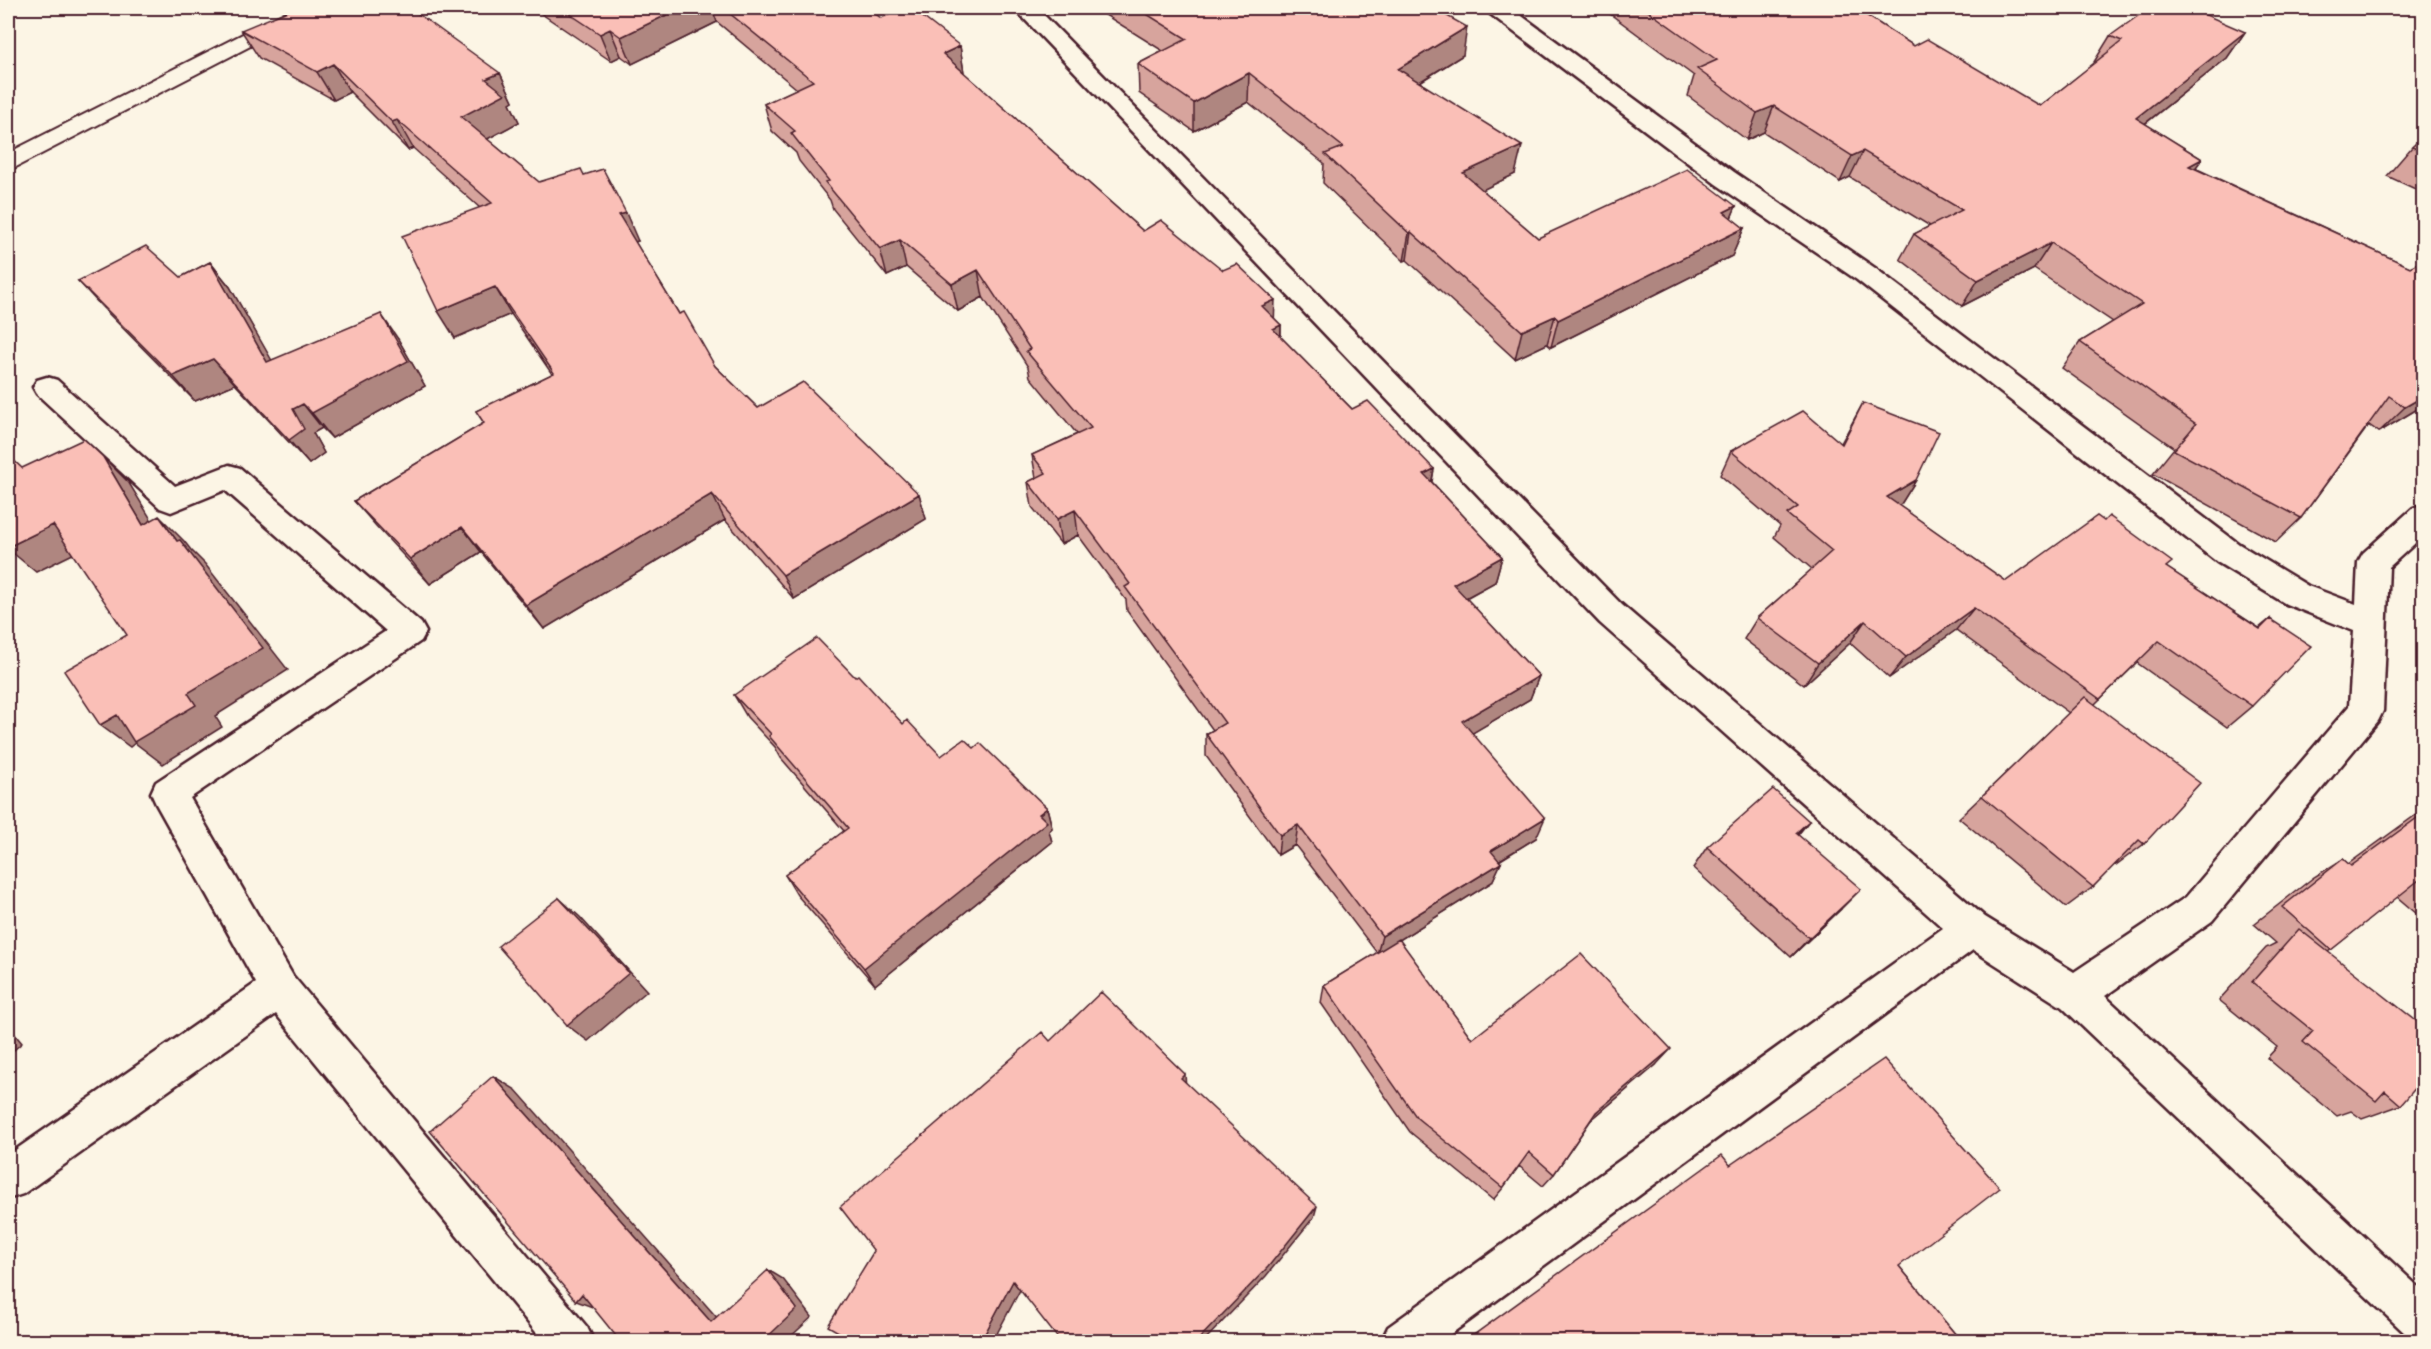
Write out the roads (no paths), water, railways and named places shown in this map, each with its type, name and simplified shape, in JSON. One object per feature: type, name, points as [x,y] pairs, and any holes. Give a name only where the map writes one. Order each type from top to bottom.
[{"type":"street","points":[[1025,8],[1611,614],[1972,929],[2074,994],[2424,1322]]},
{"type":"street","points":[[1497,8],[1725,178],[1866,274],[2228,553],[2297,595],[2372,624]]},
{"type":"street","points":[[47,387],[171,500],[229,476],[410,632],[168,794],[280,988],[572,1341]]},
{"type":"street","points":[[2074,994],[2199,909],[2366,711],[2374,562],[2424,516]]},
{"type":"street","points":[[1402,1341],[1972,929]]},
{"type":"street","points":[[8,1179],[280,988]]},
{"type":"lane","points":[[8,162],[309,8]]}]
